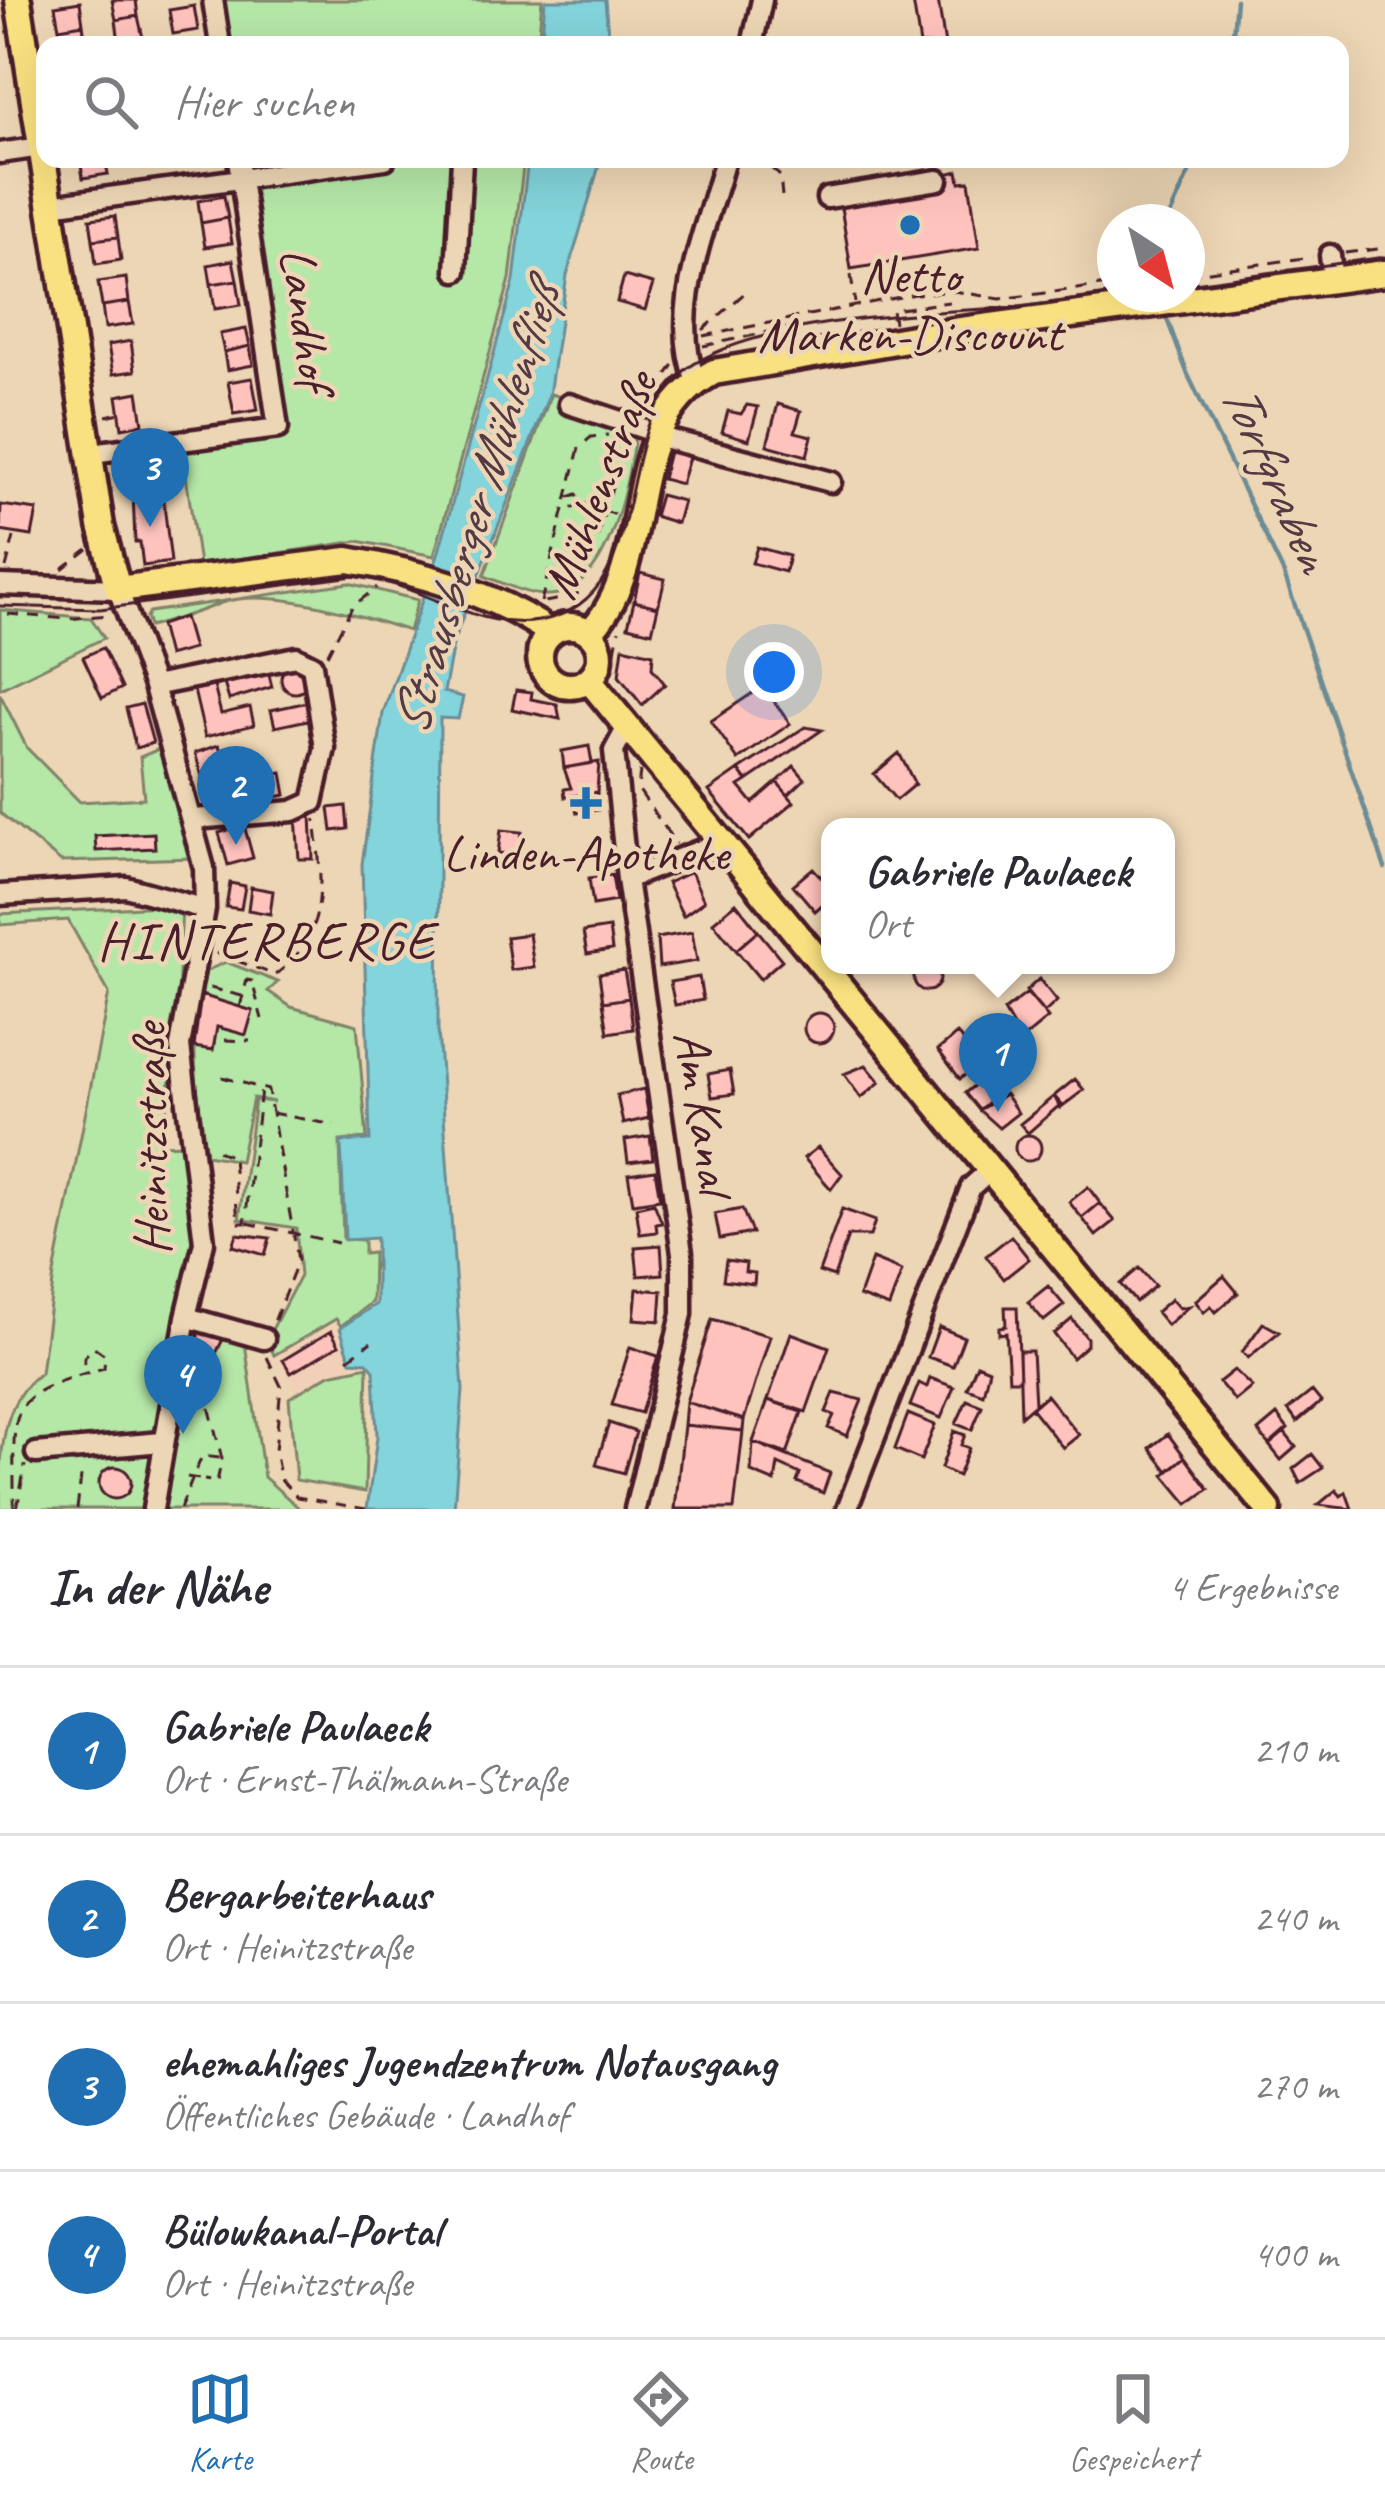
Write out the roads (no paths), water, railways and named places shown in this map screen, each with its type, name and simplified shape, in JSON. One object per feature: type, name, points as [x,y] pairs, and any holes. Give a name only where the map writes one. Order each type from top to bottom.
[{"type":"main road","points":[[18,0],[36,115]]},
{"type":"main road","points":[[44,168],[107,557],[123,601],[348,560],[391,577],[523,608],[551,633]]},
{"type":"main road","points":[[695,382],[748,363],[1332,268],[1385,274]]},
{"type":"main road","name":"Mühlenstraße","points":[[590,633],[605,614],[626,562],[641,435],[695,382]]},
{"type":"main road","points":[[570,626],[590,633],[600,656],[590,680],[572,687],[547,676],[541,649],[551,633],[570,626]]},
{"type":"main road","points":[[590,680],[821,964]]},
{"type":"main road","points":[[829,974],[1268,1509]]},
{"type":"street","points":[[213,0],[219,36]]},
{"type":"street","points":[[754,36],[762,0]]},
{"type":"street","points":[[0,153],[36,148]]},
{"type":"street","name":"Landhof","points":[[92,454],[278,428],[239,168]]},
{"type":"street","points":[[50,205],[323,168]]},
{"type":"street","points":[[456,271],[462,168]]},
{"type":"street","name":"Mühlenstraße","points":[[695,382],[684,310],[722,168]]},
{"type":"street","points":[[827,198],[938,180]]},
{"type":"street","points":[[569,404],[641,435],[831,482]]},
{"type":"street","points":[[3,577],[123,601]]},
{"type":"street","name":"Heinitzstraße","points":[[123,601],[194,819],[205,909],[180,1046],[204,1242],[162,1442],[153,1509]]},
{"type":"street","points":[[154,686],[296,657],[312,665],[325,748],[314,802],[292,811],[194,819]]},
{"type":"street","name":"Am Kanal","points":[[627,727],[614,752],[627,879],[682,1253],[682,1314],[634,1509]]},
{"type":"street","points":[[627,879],[721,842]]},
{"type":"street","points":[[0,895],[126,887],[205,909]]},
{"type":"street","points":[[848,1509],[971,1187],[990,1170]]},
{"type":"street","points":[[186,1317],[264,1339]]},
{"type":"street","points":[[36,1453],[162,1442]]},
{"type":"water","points":[[545,0],[605,0],[608,36],[542,36]]},
{"type":"water","name":"Strausberger Mühlenfließ","points":[[527,168],[598,168],[567,275],[549,395],[454,640],[444,692],[463,697],[458,719],[440,718],[438,1030],[463,1390],[454,1509],[367,1509],[377,1437],[374,1370],[367,1362],[351,1361],[340,1328],[376,1304],[376,1238],[345,1240],[341,1142],[370,1140],[362,864],[383,713],[439,551],[514,281]]},
{"type":"waterway","name":"Torfgraben","points":[[1233,36],[1236,0]]},
{"type":"waterway","name":"Torfgraben","points":[[1175,204],[1191,168]]},
{"type":"waterway","name":"Torfgraben","points":[[1167,319],[1188,375],[1284,574],[1385,868]]},
{"type":"tram line","points":[[1205,282],[1385,257]]},
{"type":"tram line","points":[[1005,309],[1097,296]]},
{"type":"tram line","points":[[0,606],[100,609],[354,576],[493,619],[539,621],[577,607],[602,581],[617,548],[647,430],[663,395],[688,368],[719,351],[800,328],[894,315],[1018,307]]},
{"type":"place","name":"Netto Marken-Discount","points":[[910,225]]},
{"type":"place","name":"ehemahliges Jugendzentrum Notausgang","points":[[150,527]]},
{"type":"place","name":"Linden-Apotheke","points":[[586,803]]},
{"type":"place","name":"Bergarbeiterhaus","points":[[236,845]]},
{"type":"place","name":"Gabriele Paulaeck","points":[[998,1112]]},
{"type":"place","name":"Bülowkanal-Portal","points":[[183,1434]]},
{"type":"district","name":"HINTERBERGE","points":[[267,940]]}]
